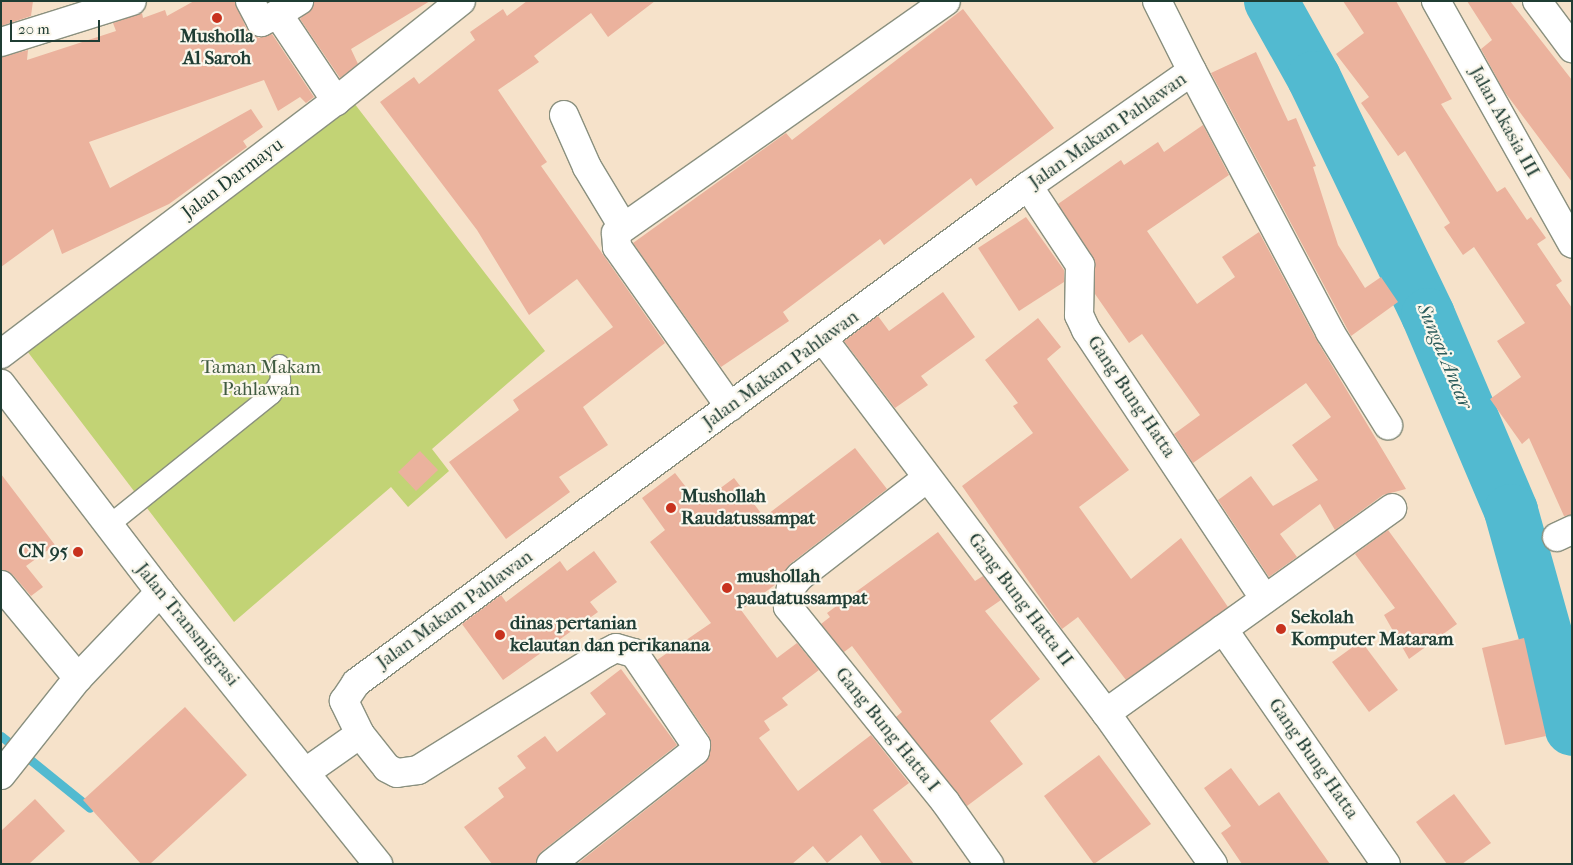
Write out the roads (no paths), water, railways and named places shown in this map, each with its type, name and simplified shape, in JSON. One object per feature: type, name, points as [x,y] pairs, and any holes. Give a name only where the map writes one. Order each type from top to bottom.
[{"type":"street","points":[[1,42],[132,1]]},
{"type":"street","points":[[250,1],[261,22],[288,7],[336,102]]},
{"type":"street","name":"Jalan Darmayu","points":[[1,354],[336,102],[461,1]]},
{"type":"street","points":[[730,407],[617,247],[616,233],[622,225],[946,1]]},
{"type":"street","name":"Jalan Makam Pahlawan","points":[[551,864],[695,751],[696,745],[634,653],[616,648],[606,653],[418,770],[397,773],[387,768],[360,734],[344,701],[356,683],[1028,186],[1192,71],[1157,1]]},
{"type":"street","name":"Jalan Akasia III","points":[[1436,1],[1572,243]]},
{"type":"street","points":[[1537,1],[1572,48]]},
{"type":"street","points":[[1192,71],[1330,332],[1388,425]]},
{"type":"street","points":[[564,115],[586,167],[622,225]]},
{"type":"street","name":"Gang Bung Hatta","points":[[1028,186],[1080,265],[1079,314],[1086,330],[1266,599]]},
{"type":"street","name":"Gang Bung Hatta II","points":[[823,339],[1106,713],[1213,864]]},
{"type":"street","name":"Jalan Transmigrasi","points":[[1,384],[160,592],[378,864]]},
{"type":"street","name":"Gang Bung Hatta I","points":[[927,478],[800,576],[787,597],[797,619],[946,803],[989,864]]},
{"type":"street","points":[[1106,713],[1392,508]]},
{"type":"street","points":[[1,585],[78,678]]},
{"type":"street","points":[[2,774],[78,678],[160,592]]},
{"type":"street","name":"Gang Bung Hatta","points":[[1223,629],[1386,864]]},
{"type":"street","points":[[306,772],[360,734]]},
{"type":"lane","points":[[108,525],[271,394],[280,380],[279,364]]},
{"type":"waterway","name":"Sungai Ancar","points":[[1271,1],[1314,78],[1428,315],[1511,511],[1572,729]]},
{"type":"waterway","points":[[1,736],[90,808]]},
{"type":"place","name":"Musholla Al Saroh","points":[[217,18]]},
{"type":"place","name":"Mushollah Raudatussampat","points":[[671,508]]},
{"type":"place","name":"CN 95","points":[[78,552]]},
{"type":"place","name":"mushollah paudatussampat","points":[[727,588]]},
{"type":"place","name":"Sekolah Komputer Mataram","points":[[1281,629]]},
{"type":"place","name":"dinas pertanian kelautan dan perikanana","points":[[500,635]]},
{"type":"park label","name":"Taman Makam Pahlawan","points":[[261,379]]}]
